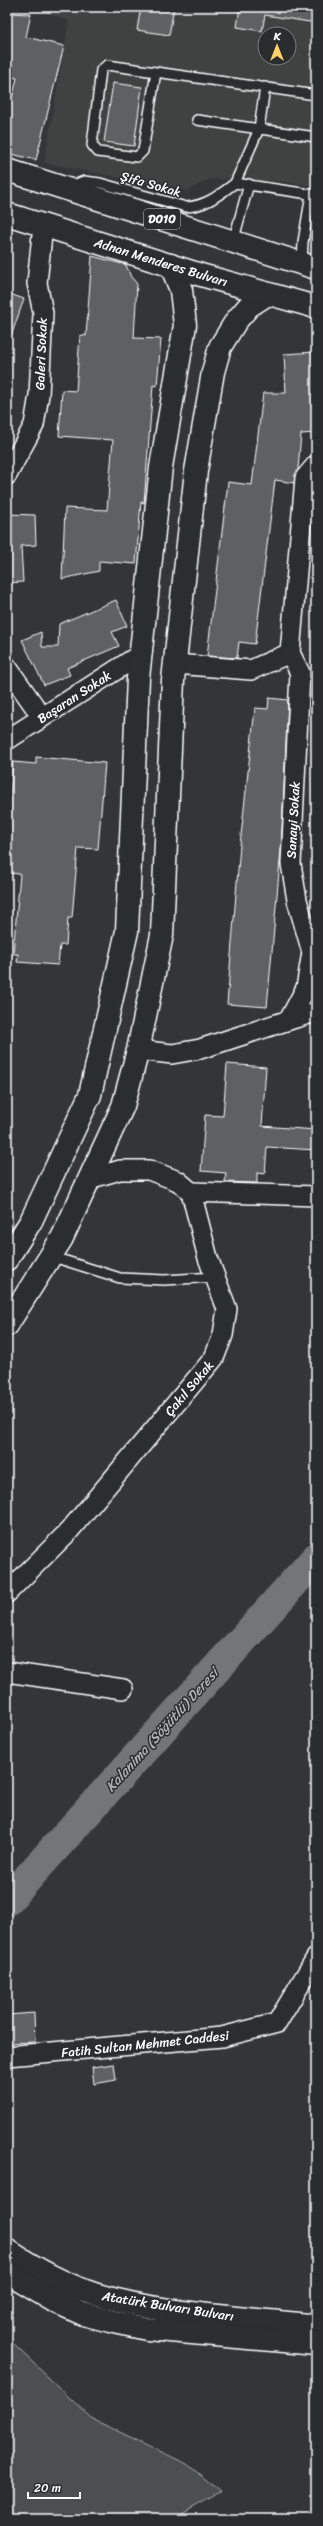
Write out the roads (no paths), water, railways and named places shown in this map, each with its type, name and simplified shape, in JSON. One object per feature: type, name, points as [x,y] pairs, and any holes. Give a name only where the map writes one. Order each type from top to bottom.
[{"type":"main road","name":"D010","points":[[7,170],[309,266]]},
{"type":"main road","name":"Adnan Menderes Bulvarı","points":[[7,214],[171,265],[316,307]]},
{"type":"main road","points":[[7,1259],[31,1221],[90,1095],[127,931],[141,654],[161,467],[186,325],[181,290],[171,265]]},
{"type":"main road","points":[[7,1325],[62,1238],[123,1106],[138,1050],[162,935],[175,664],[196,471],[213,372],[220,347],[236,321],[249,306],[268,294]]},
{"type":"main road","name":"Atatürk Bulvarı Bulvarı","points":[[7,2250],[26,2263],[63,2282],[94,2294],[181,2310],[316,2326]]},
{"type":"main road","name":"Atatürk Bulvarı Bulvarı","points":[[7,2273],[54,2301],[83,2314],[110,2321],[147,2329],[316,2344]]},
{"type":"street","name":"Galeri Sokak","points":[[7,475],[34,425],[39,395],[43,314],[38,284],[43,226]]},
{"type":"street","points":[[175,664],[251,670],[290,653],[305,478],[316,465]]},
{"type":"street","name":"Sanayi Sokak","points":[[289,1020],[306,988],[312,952],[297,900],[291,864],[300,673],[290,653]]},
{"type":"street","name":"Başaran Sokak","points":[[7,740],[141,654]]},
{"type":"street","points":[[7,667],[42,717]]},
{"type":"street","points":[[138,1050],[172,1054],[200,1049],[316,1012]]},
{"type":"street","points":[[89,1179],[120,1170],[149,1170],[178,1181],[191,1192],[316,1196]]},
{"type":"street","name":"Çakıl Sokak","points":[[7,1593],[69,1531],[214,1358],[224,1335],[227,1309],[215,1277],[191,1192]]},
{"type":"street","points":[[7,1672],[123,1689]]},
{"type":"street","name":"Fatih Sultan Mehmet Caddesi","points":[[7,2056],[222,2038],[277,2023],[316,1958]]},
{"type":"lane","points":[[156,72],[143,151],[137,157],[98,152],[92,145],[101,70],[107,65],[266,87],[316,95]]},
{"type":"lane","points":[[266,87],[259,129],[235,183],[314,195],[303,242],[309,266]]},
{"type":"lane","points":[[197,120],[316,137]]},
{"type":"lane","name":"Şifa Sokak","points":[[66,188],[84,181],[100,183],[186,207],[198,206],[213,200],[235,183]]},
{"type":"lane","points":[[233,242],[249,184]]},
{"type":"lane","points":[[50,1256],[120,1278],[164,1280],[215,1277]]},
{"type":"waterway","name":"Kalanima (Söğütlü) Deresi","points":[[7,1901],[316,1558]]}]
